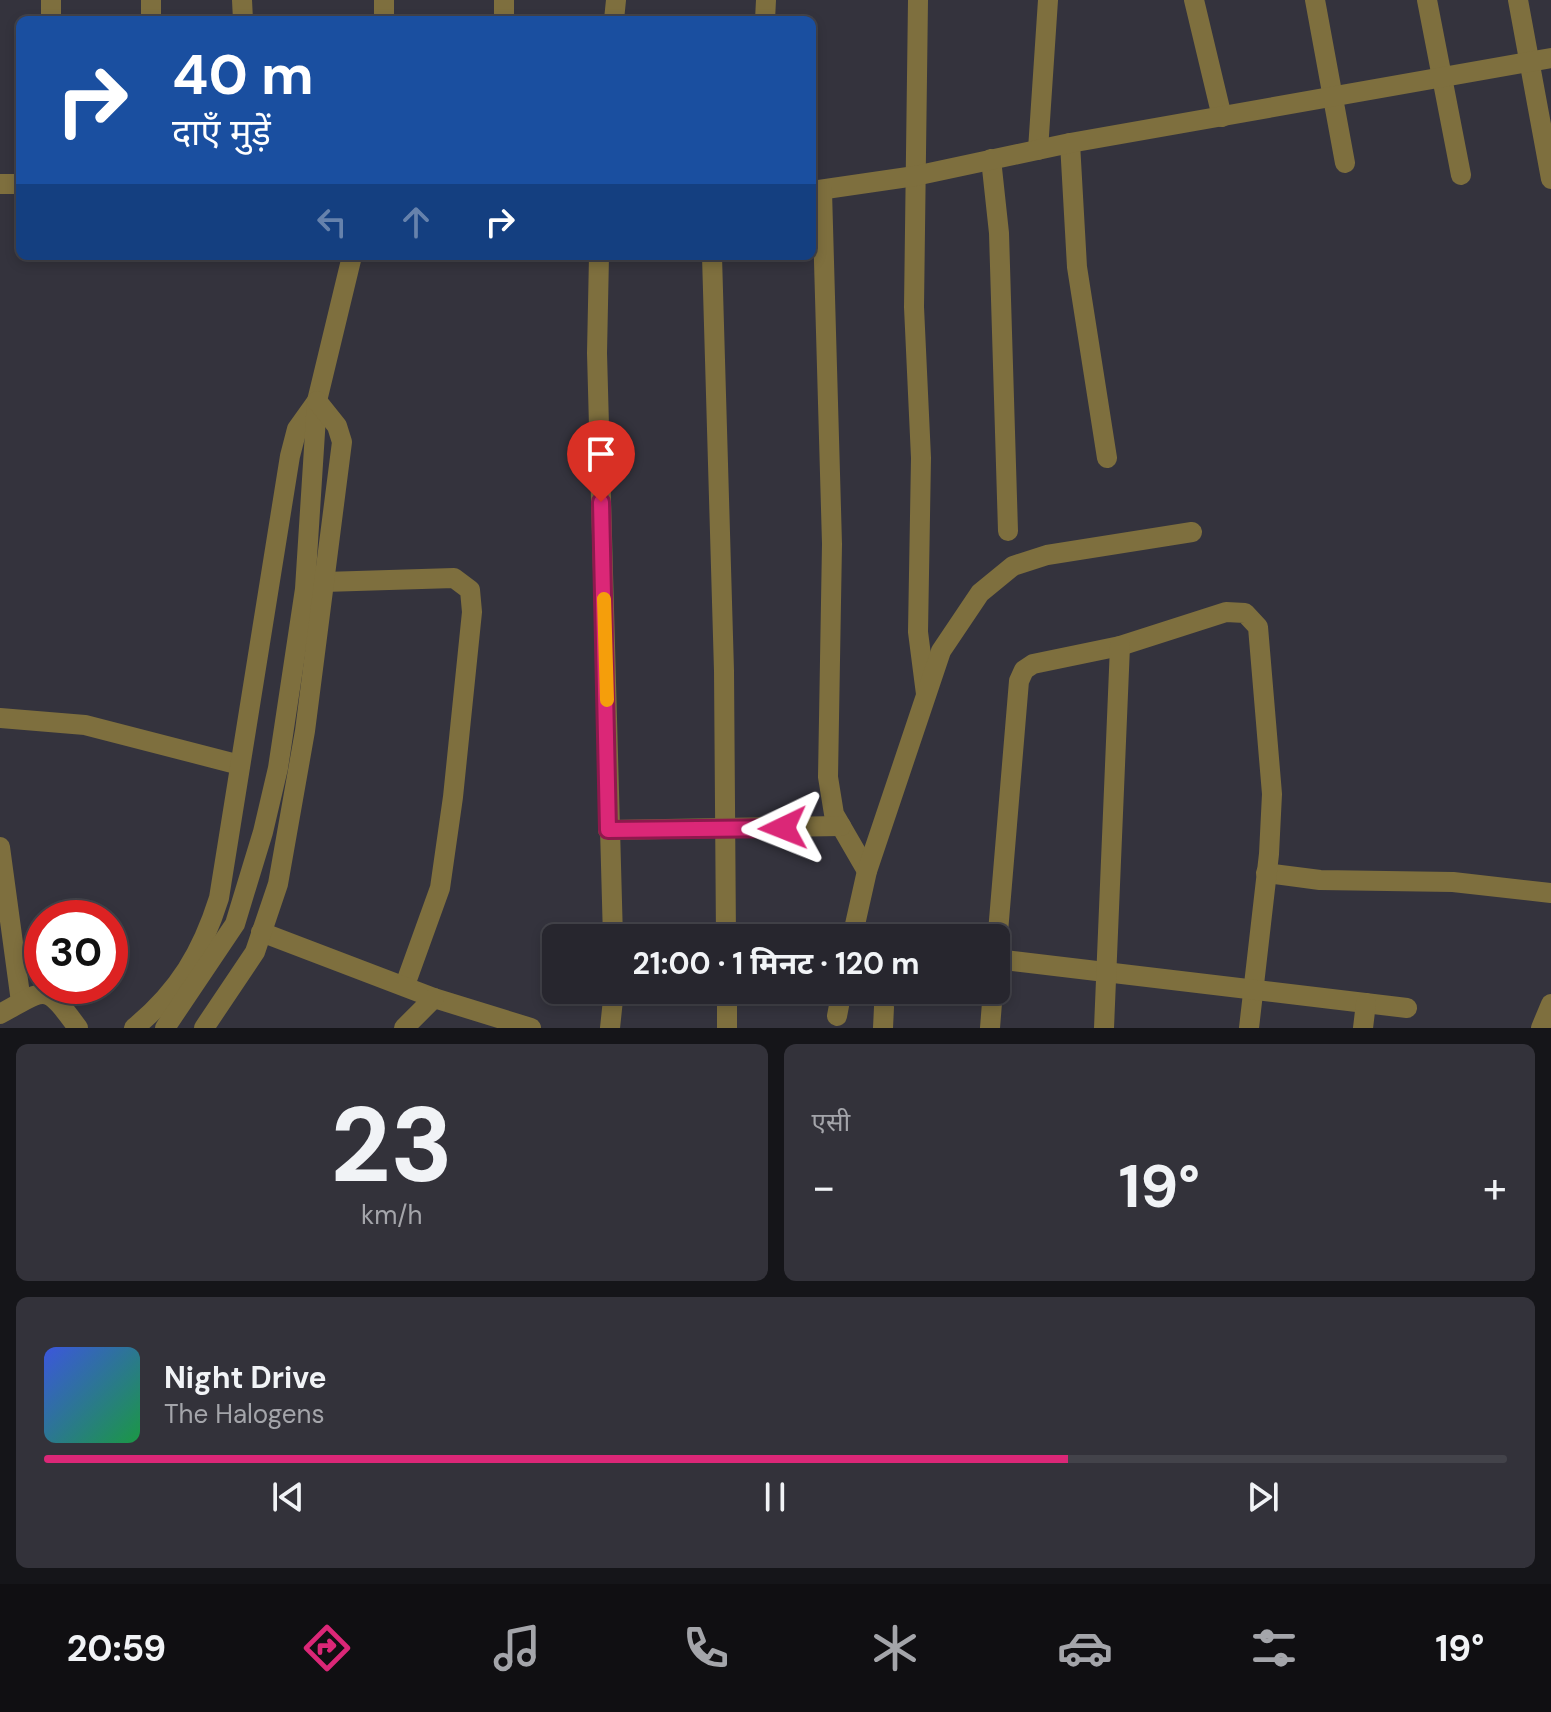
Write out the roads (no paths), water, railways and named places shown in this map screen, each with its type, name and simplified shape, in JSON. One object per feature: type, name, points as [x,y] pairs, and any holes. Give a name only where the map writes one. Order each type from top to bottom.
[{"type":"street","points":[[918,0],[914,307],[921,458],[918,632],[926,694]]},
{"type":"street","points":[[1038,150],[1048,0]]},
{"type":"street","points":[[1194,0],[1222,117]]},
{"type":"street","points":[[1315,0],[1345,163]]},
{"type":"street","points":[[1427,0],[1461,175]]},
{"type":"street","points":[[1518,0],[1551,179]]},
{"type":"street","points":[[867,871],[834,814],[828,777],[832,544],[817,191],[915,176],[1070,143],[1551,58]]},
{"type":"street","points":[[1070,143],[1077,267],[1107,458]]},
{"type":"street","points":[[991,159],[999,233],[1008,531]]},
{"type":"street","points":[[165,1028],[235,924],[263,832],[278,768],[305,589],[317,401],[351,260]]},
{"type":"street","points":[[599,260],[597,353],[612,924]]},
{"type":"street","points":[[712,260],[724,671],[726,924]]},
{"type":"street","points":[[204,1028],[255,952],[278,884],[292,812],[342,442],[337,426],[317,401]]},
{"type":"street","points":[[134,1028],[181,980],[205,941],[219,898],[290,456],[297,429],[317,401]]},
{"type":"street","points":[[855,924],[867,871],[941,651],[980,593],[1013,566],[1047,555],[1192,532]]},
{"type":"street","points":[[324,582],[454,578],[470,590],[472,612],[455,781],[440,888],[405,985]]},
{"type":"street","points":[[999,924],[1019,681],[1024,670],[1033,664],[1120,646],[1226,612],[1245,613],[1258,627],[1272,794],[1249,1028]]},
{"type":"street","points":[[1104,1028],[1120,646]]},
{"type":"street","points":[[0,718],[85,725],[240,765]]},
{"type":"street","points":[[608,830],[841,826]]},
{"type":"street","points":[[0,847],[21,1002]]},
{"type":"street","points":[[1266,873],[1320,880],[1453,882],[1551,893]]},
{"type":"street","points":[[261,932],[434,998],[531,1028]]},
{"type":"street","points":[[1010,960],[1407,1008]]},
{"type":"street","points":[[0,1014],[35,993],[46,993],[55,998],[78,1028]]},
{"type":"street","points":[[404,1028],[434,998]]},
{"type":"street","points":[[1363,1028],[1366,1003]]},
{"type":"street","points":[[610,1028],[613,1004]]},
{"type":"street","points":[[727,1004],[727,1028]]},
{"type":"street","points":[[837,1016],[839,1004]]},
{"type":"street","points":[[990,1028],[992,1004]]},
{"type":"street","points":[[1541,1028],[1551,1004]]}]
